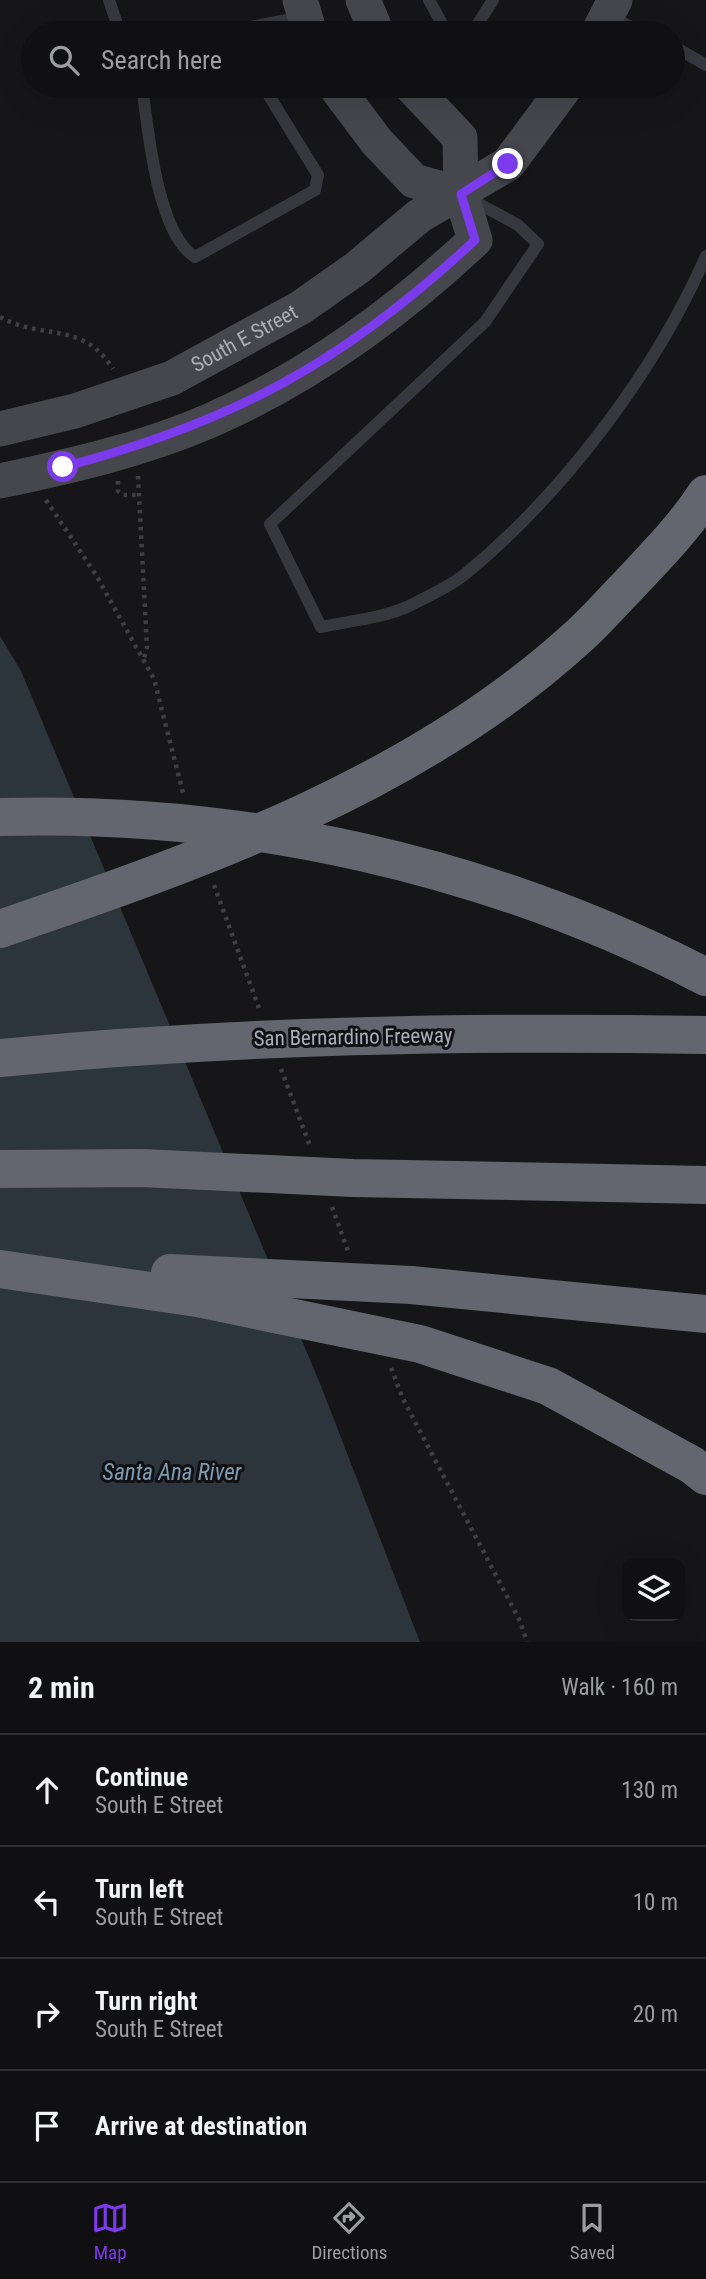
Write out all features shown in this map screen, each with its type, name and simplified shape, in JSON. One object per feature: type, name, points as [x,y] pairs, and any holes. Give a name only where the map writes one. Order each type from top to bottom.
[{"type":"highway","points":[[0,929],[225,848],[343,793],[417,754],[521,684],[579,636],[683,528],[706,494]]},
{"type":"highway","points":[[0,817],[146,819],[226,827],[305,840],[464,878],[543,906],[706,977]]},
{"type":"highway","name":"San Bernardino Freeway","points":[[0,1058],[101,1048],[311,1037],[706,1035]]},
{"type":"highway","points":[[0,1169],[142,1168],[353,1178],[706,1185]]},
{"type":"highway","points":[[0,1267],[411,1284],[706,1314]]},
{"type":"highway","points":[[0,1267],[197,1298],[420,1344],[548,1386],[692,1465],[706,1476]]},
{"type":"main road","points":[[363,0],[372,21]]},
{"type":"main road","points":[[344,98],[377,142],[414,181],[461,194]]},
{"type":"main road","points":[[0,481],[122,452],[207,422],[289,382],[350,344],[425,287],[475,240],[461,194],[460,138],[422,98]]},
{"type":"main road","name":"South E Street","points":[[0,429],[125,395],[172,378],[300,308],[357,268],[419,216],[461,194],[508,164],[557,98]]},
{"type":"lane","points":[[108,0],[116,21]]},
{"type":"lane","points":[[429,0],[441,21]]},
{"type":"lane","points":[[479,21],[493,0]]},
{"type":"lane","points":[[287,21],[305,17]]},
{"type":"lane","points":[[685,53],[706,65]]},
{"type":"lane","points":[[144,98],[155,180],[182,250],[195,257],[315,190],[318,174],[270,98]]},
{"type":"lane","points":[[461,194],[518,225],[538,244],[485,321],[271,524],[321,627],[406,607],[463,576],[527,515],[608,423],[684,305],[706,256]]},
{"type":"path","points":[[0,317],[22,328],[84,339],[103,354],[125,395]]},
{"type":"path","points":[[138,468],[147,648],[144,658]]},
{"type":"path","points":[[118,473],[118,491],[123,495],[138,495]]},
{"type":"water","name":"Santa Ana River","points":[[0,636],[21,671],[321,1386],[420,1642],[0,1642]]},
{"type":"route","points":[[63,467],[122,452],[207,422],[289,382],[350,344],[425,287],[475,240],[461,194],[508,164]]}]
